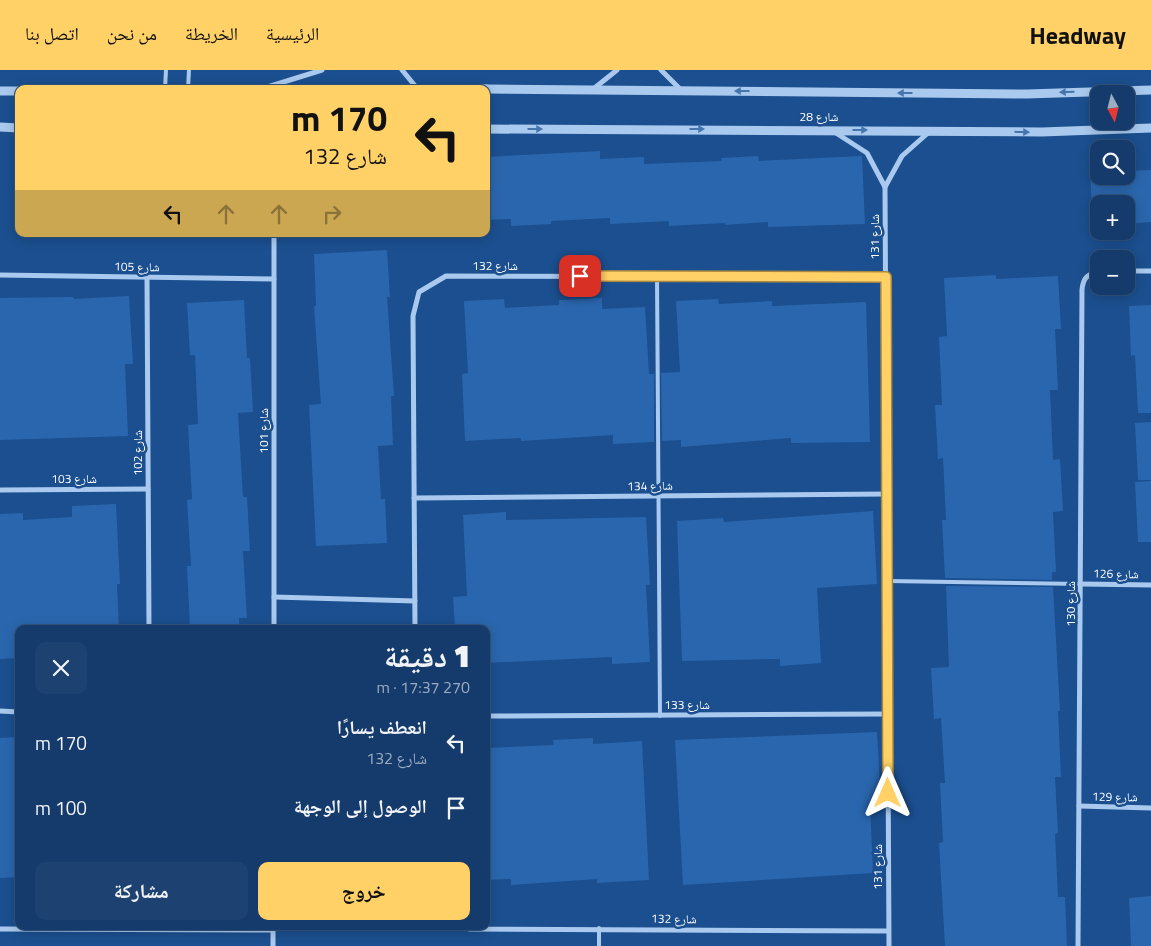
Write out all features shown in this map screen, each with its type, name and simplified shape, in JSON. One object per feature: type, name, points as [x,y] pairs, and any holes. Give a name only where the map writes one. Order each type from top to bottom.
[{"type":"street","points":[[274,85],[322,70]]},
{"type":"street","points":[[402,70],[414,85]]},
{"type":"street","points":[[590,91],[617,70]]},
{"type":"street","points":[[661,70],[683,92]]},
{"type":"street","name":"شارع 28","points":[[490,89],[1027,94],[1151,90]]},
{"type":"street","points":[[0,91],[15,91]]},
{"type":"street","points":[[0,127],[15,128]]},
{"type":"street","name":"شارع 28","points":[[490,129],[1042,132],[1151,128]]},
{"type":"street","name":"شارع 131","points":[[831,130],[867,153],[885,187],[888,946]]},
{"type":"street","name":"شارع 131","points":[[885,187],[902,156],[931,130]]},
{"type":"street","name":"شارع 101","points":[[274,237],[274,625]]},
{"type":"street","points":[[1135,271],[1151,271]]},
{"type":"street","name":"شارع 130","points":[[1078,946],[1082,584],[1082,290],[1083,281],[1087,275],[1090,274]]},
{"type":"street","name":"شارع 105","points":[[0,275],[274,279]]},
{"type":"street","name":"شارع 132","points":[[415,625],[413,316],[419,292],[446,276],[886,277]]},
{"type":"street","name":"شارع 102","points":[[147,277],[150,625]]},
{"type":"street","name":"شارع 103","points":[[0,490],[148,489]]},
{"type":"street","name":"شارع 134","points":[[414,498],[887,494]]},
{"type":"street","name":"شارع 126","points":[[1082,584],[1151,585]]},
{"type":"street","points":[[274,597],[415,601]]},
{"type":"street","points":[[0,711],[15,712]]},
{"type":"street","name":"شارع 133","points":[[490,716],[887,714]]},
{"type":"street","name":"شارع 129","points":[[1080,806],[1151,808]]},
{"type":"street","points":[[0,929],[15,929]]},
{"type":"street","name":"شارع 132","points":[[490,929],[888,931]]},
{"type":"street","points":[[273,930],[273,946]]},
{"type":"lane","points":[[165,85],[166,70]]},
{"type":"lane","points":[[188,85],[189,70]]},
{"type":"lane","points":[[657,276],[660,716]]},
{"type":"lane","points":[[887,581],[1082,584]]},
{"type":"lane","points":[[599,928],[599,946]]},
{"type":"building","points":[[600,151],[600,159],[644,157],[644,164],[722,161],[721,158],[758,156],[759,161],[862,156],[865,224],[768,227],[768,222],[669,226],[669,221],[610,224],[610,218],[551,221],[551,224],[511,226],[511,219],[490,220],[490,157]]},
{"type":"building","points":[[1151,170],[1151,222],[1135,223],[1135,195],[1091,195],[1091,185],[1135,185],[1135,171]]},
{"type":"building","points":[[387,250],[390,297],[387,297],[394,396],[391,396],[393,445],[378,446],[381,499],[385,499],[387,543],[316,546],[309,405],[321,404],[314,306],[316,306],[314,254]]},
{"type":"building","points":[[996,275],[996,279],[1058,276],[1061,329],[1055,329],[1058,390],[1050,390],[1053,460],[1060,459],[1063,511],[1053,512],[1056,572],[1052,572],[1052,580],[945,578],[942,520],[946,520],[943,458],[938,459],[935,405],[942,405],[939,337],[947,336],[944,278]]},
{"type":"building","points":[[129,296],[133,364],[125,364],[128,436],[0,440],[0,298],[73,297],[74,299]]},
{"type":"building","points":[[602,298],[602,309],[645,307],[649,374],[654,374],[654,442],[613,444],[613,435],[521,441],[521,438],[465,441],[462,374],[468,373],[464,301],[504,299],[505,308],[559,305],[559,300]]},
{"type":"building","points":[[718,299],[719,304],[772,301],[772,306],[866,302],[870,442],[791,443],[791,438],[681,447],[681,440],[662,441],[661,373],[680,372],[676,301]]},
{"type":"building","points":[[244,300],[247,358],[250,358],[253,412],[238,413],[243,497],[247,497],[250,551],[243,551],[247,618],[239,618],[239,625],[190,625],[187,566],[191,566],[187,500],[192,499],[188,425],[198,424],[195,355],[190,355],[187,303]]},
{"type":"building","points":[[1151,305],[1151,413],[1138,413],[1135,355],[1131,356],[1129,306]]},
{"type":"building","points":[[1151,422],[1151,480],[1138,480],[1135,423]]},
{"type":"building","points":[[1151,481],[1151,542],[1138,542],[1135,482]]},
{"type":"building","points":[[116,504],[120,584],[117,584],[119,625],[15,625],[15,658],[0,659],[0,514],[23,513],[23,520],[72,517],[72,506]]},
{"type":"building","points":[[873,511],[877,584],[817,588],[821,663],[780,666],[780,659],[682,661],[677,521],[723,518],[724,522]]},
{"type":"building","points":[[506,512],[506,520],[646,517],[650,585],[646,585],[650,662],[612,664],[612,657],[490,663],[490,625],[455,625],[453,597],[467,596],[463,515]]},
{"type":"building","points":[[946,586],[1053,587],[1060,711],[1058,711],[1061,777],[1055,777],[1058,833],[1055,834],[1058,897],[1065,897],[1067,946],[945,946],[939,843],[943,842],[940,783],[945,783],[941,718],[934,719],[931,668],[949,667]]},
{"type":"building","points":[[877,732],[881,802],[870,803],[873,873],[683,885],[675,740]]},
{"type":"building","points":[[15,737],[15,877],[0,878],[0,738]]},
{"type":"building","points":[[593,738],[593,744],[642,741],[649,880],[597,883],[597,879],[511,885],[511,879],[490,880],[490,748],[554,745],[553,740]]},
{"type":"building","points":[[1151,896],[1151,946],[1131,946],[1129,898]]},
{"type":"route","points":[[580,276],[886,277],[888,793]]}]
